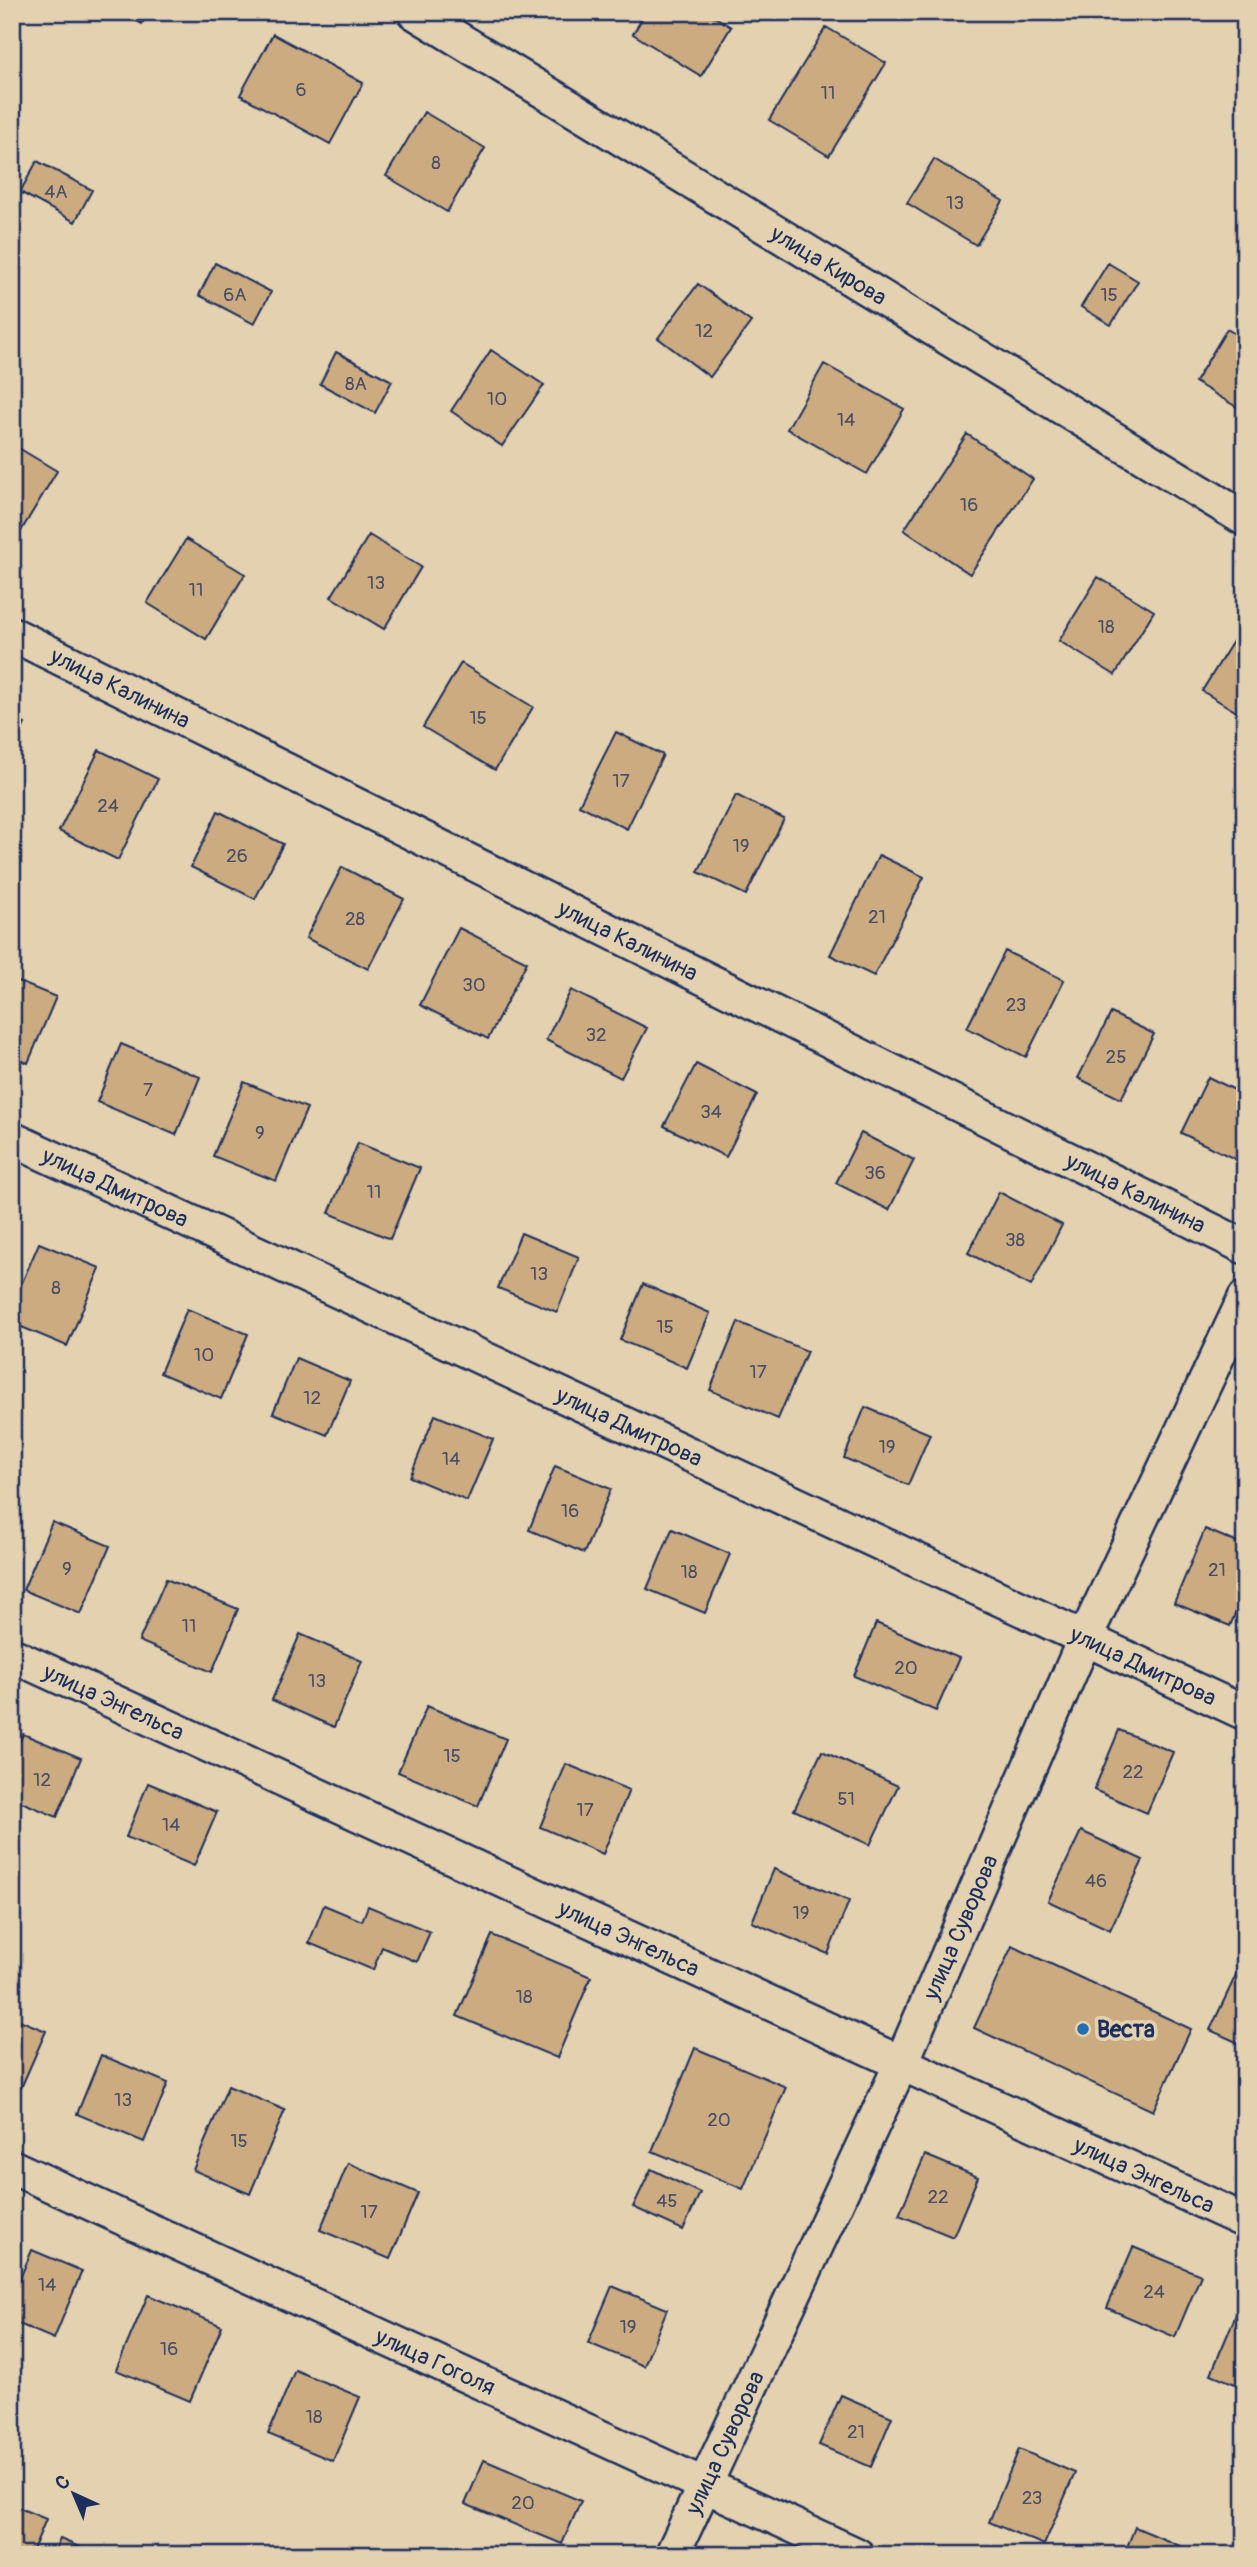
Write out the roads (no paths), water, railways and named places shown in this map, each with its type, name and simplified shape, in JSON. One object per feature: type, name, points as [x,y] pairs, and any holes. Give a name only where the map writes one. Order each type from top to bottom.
[{"type":"street","name":"улица Кирова","points":[[414,12],[1245,519]]},
{"type":"street","name":"улица Калинина","points":[[12,635],[1245,1247]]},
{"type":"street","name":"улица Дмитрова","points":[[12,1139],[1245,1713]]},
{"type":"street","name":"улица Суворова","points":[[672,2555],[901,2064],[1085,1638],[1245,1298]]},
{"type":"street","name":"улица Энгельса","points":[[12,1655],[1245,2221]]},
{"type":"street","name":"улица Гоголя","points":[[12,2167],[857,2555]]},
{"type":"place","name":"Веста","points":[[1083,2029]]}]
